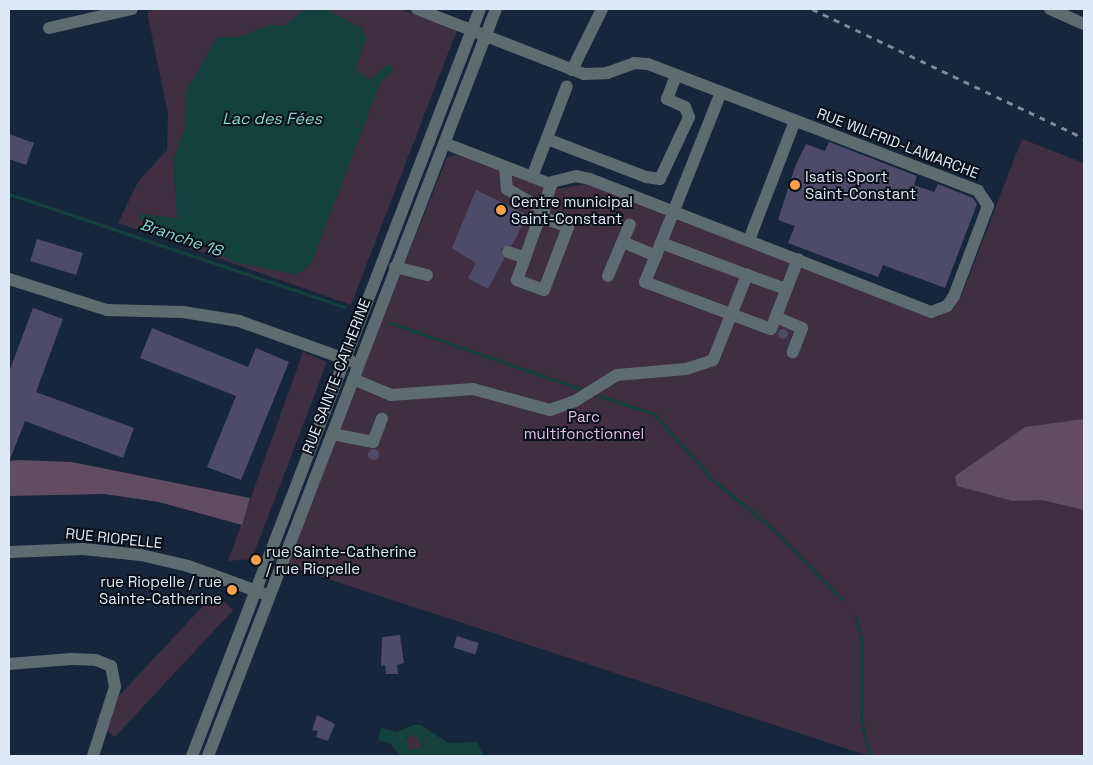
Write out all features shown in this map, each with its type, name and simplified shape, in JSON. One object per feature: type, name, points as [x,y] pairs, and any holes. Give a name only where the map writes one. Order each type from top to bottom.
[{"type":"street","points":[[49,28],[132,9]]},
{"type":"street","name":"RUE WILFRID-LAMARCHE","points":[[417,9],[572,70],[599,75],[639,62],[981,192],[988,206],[954,296],[936,311],[580,176],[552,183]]},
{"type":"street","name":"RUE SAINTE-CATHERINE","points":[[192,756],[480,9]]},
{"type":"street","name":"RUE SAINTE-CATHERINE","points":[[208,756],[496,9]]},
{"type":"street","points":[[572,70],[602,9]]},
{"type":"street","points":[[1050,9],[1084,24]]},
{"type":"street","points":[[547,139],[637,174],[660,179],[675,153],[689,113],[667,99],[676,75]]},
{"type":"street","points":[[532,177],[567,86]]},
{"type":"street","points":[[721,92],[645,282],[772,328],[798,259]]},
{"type":"street","points":[[749,240],[795,121]]},
{"type":"street","points":[[444,143],[552,183],[542,213],[517,280],[544,290],[568,227],[542,213],[507,189],[505,167]]},
{"type":"street","points":[[629,194],[637,174]]},
{"type":"street","points":[[608,276],[630,224]]},
{"type":"street","points":[[623,242],[656,256]]},
{"type":"street","points":[[661,243],[786,289]]},
{"type":"street","points":[[508,252],[525,258]]},
{"type":"street","points":[[395,267],[427,275]]},
{"type":"street","points":[[353,379],[391,394],[473,389],[550,410],[575,401],[617,375],[701,366],[718,352],[748,275]]},
{"type":"street","points":[[9,279],[107,310],[177,311],[239,320],[358,364]]},
{"type":"street","points":[[776,317],[802,328],[793,352]]},
{"type":"street","points":[[332,434],[373,442],[382,419]]},
{"type":"street","name":"RUE RIOPELLE","points":[[9,552],[83,549],[141,555],[269,596]]},
{"type":"street","points":[[9,664],[70,658],[111,666],[115,687],[92,756]]},
{"type":"green space","points":[[155,9],[399,9],[457,30],[351,305],[118,223],[138,182],[167,150],[168,114],[147,12]]},
{"type":"green space","name":"Parc multifonctionnel","points":[[1022,139],[1084,163],[1084,756],[869,756],[285,565],[447,157],[458,155],[555,189],[587,184],[938,317],[961,297]]},
{"type":"green space","points":[[303,352],[327,362],[252,559],[228,561]]},
{"type":"green space","points":[[215,593],[233,610],[115,737],[96,720]]},
{"type":"green space","points":[[411,735],[417,735],[422,740],[420,749],[411,751],[406,746],[406,740]]},
{"type":"shaded area","points":[[1084,419],[1084,510],[1042,500],[1013,501],[957,486],[955,476],[1025,427]]},
{"type":"shaded area","points":[[9,461],[72,462],[250,498],[242,525],[159,502],[104,494],[9,496]]},
{"type":"water","name":"Lac des Fées","points":[[305,9],[326,9],[363,29],[366,39],[355,70],[370,80],[388,64],[394,70],[381,81],[311,264],[297,275],[235,262],[139,218],[142,214],[177,218],[173,161],[185,127],[185,93],[217,37],[238,37],[270,25],[284,26]]},
{"type":"water","points":[[413,725],[421,725],[448,743],[477,742],[484,756],[400,756],[391,744],[378,740],[381,728],[397,732]],"holes":[[[416,735],[422,747],[409,750],[406,738]]]},
{"type":"building","points":[[9,134],[34,143],[26,165],[9,159]]},
{"type":"building","points":[[829,142],[917,176],[914,185],[934,192],[938,184],[973,198],[977,204],[945,288],[883,265],[878,277],[788,243],[795,226],[778,220],[795,167],[806,144],[825,151]]},
{"type":"building","points":[[476,190],[528,215],[512,245],[501,249],[504,259],[488,289],[468,278],[476,263],[452,248]]},
{"type":"building","points":[[37,239],[83,253],[76,275],[30,261]]},
{"type":"building","points":[[33,308],[63,319],[36,392],[134,428],[123,458],[25,421],[9,462],[9,372]]},
{"type":"building","points":[[152,328],[248,367],[256,348],[289,362],[241,480],[207,467],[236,396],[140,358]]},
{"type":"building","points":[[781,329],[785,329],[788,334],[787,338],[781,339],[778,336],[778,332]]},
{"type":"building","points":[[373,448],[379,454],[373,460],[367,454]]},
{"type":"building","points":[[400,635],[404,663],[397,665],[398,674],[386,674],[385,665],[381,666],[382,637]]},
{"type":"building","points":[[457,636],[479,643],[475,655],[453,647]]},
{"type":"building","points":[[317,715],[335,724],[328,741],[316,737],[318,731],[312,730]]},
{"type":"waterway","name":"Branche 18","points":[[9,194],[344,307]]},
{"type":"waterway","points":[[391,323],[580,389]]},
{"type":"waterway","points":[[600,396],[654,414],[713,480],[772,528],[842,600]]},
{"type":"waterway","points":[[855,616],[861,637],[861,720],[870,756]]},
{"type":"railway","points":[[812,9],[1084,138]]},
{"type":"place","name":"Isatis Sport Saint-Constant","points":[[795,185]]},
{"type":"place","name":"Centre municipal Saint-Constant","points":[[501,210]]},
{"type":"place","name":"rue Sainte-Catherine / rue Riopelle","points":[[256,560]]},
{"type":"place","name":"rue Riopelle / rue Sainte-Catherine","points":[[232,590]]}]
